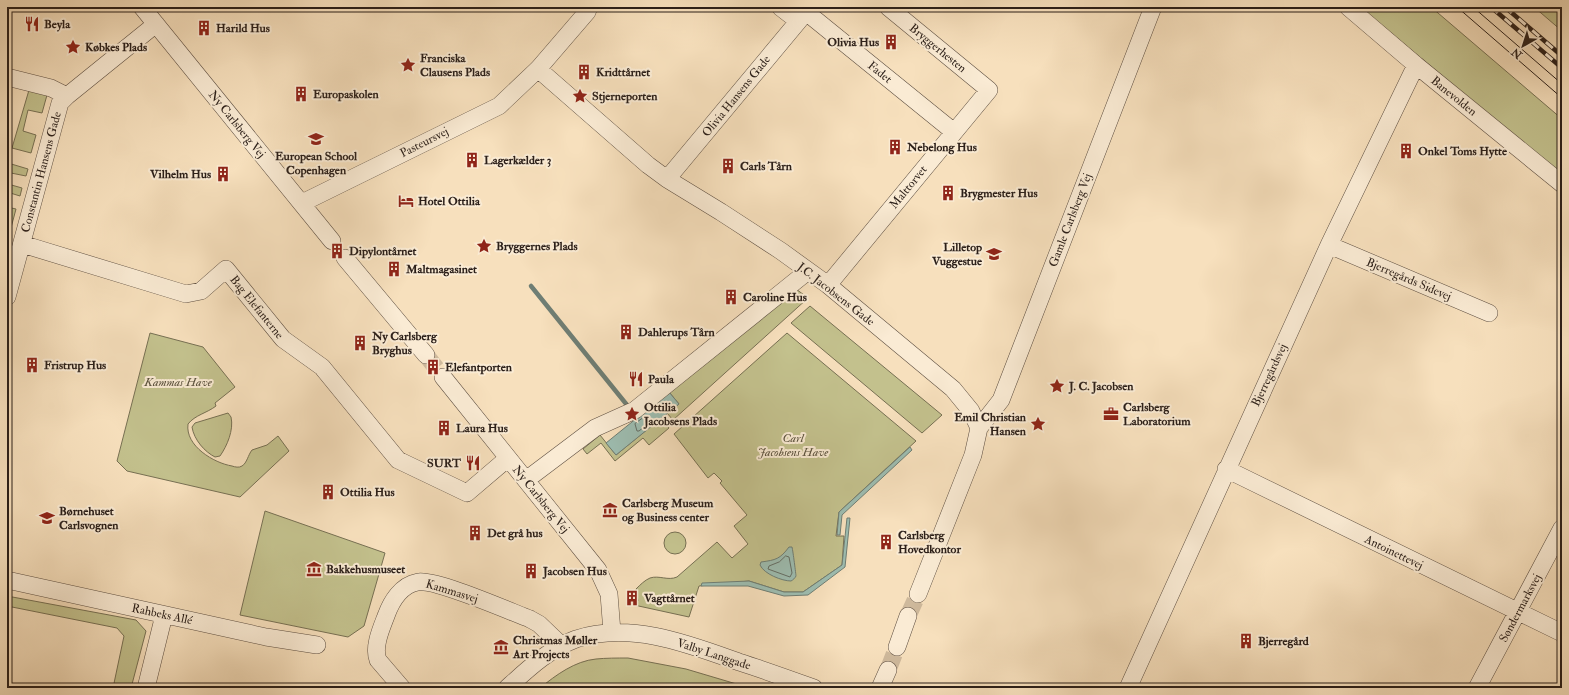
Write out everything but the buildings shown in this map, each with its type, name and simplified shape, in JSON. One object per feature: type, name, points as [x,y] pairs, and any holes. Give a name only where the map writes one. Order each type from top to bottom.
[{"type":"street","name":"Ny Carlsberg Vej","points":[[143,7],[332,241]]},
{"type":"street","points":[[538,69],[587,12],[589,7]]},
{"type":"street","name":"Fadet","points":[[780,7],[802,16],[954,132]]},
{"type":"street","name":"Bryggerhesten","points":[[888,7],[989,90]]},
{"type":"street","name":"Gamle Carlsberg Vej","points":[[979,428],[1001,400],[1153,7]]},
{"type":"street","name":"Banevolden","points":[[1348,7],[1416,65],[1562,184]]},
{"type":"street","name":"Olivia Hansens Gade","points":[[667,179],[802,16]]},
{"type":"street","name":"Constantin Hansens Gade","points":[[7,297],[60,104],[67,96],[156,24]]},
{"type":"street","name":"Bjerregårdsvej","points":[[1128,688],[1328,245],[1416,65]]},
{"type":"street","name":"J.C. Jacobsens Gade","points":[[538,69],[648,165],[667,179],[781,251],[828,285],[953,389],[971,412],[979,428]]},
{"type":"street","name":"Pasteursvej","points":[[302,203],[499,106],[538,69]]},
{"type":"street","points":[[7,77],[51,88],[67,96]]},
{"type":"street","name":"Malttorvet","points":[[828,285],[989,90]]},
{"type":"street","name":"Bag Elefanterne","points":[[22,244],[186,294],[202,291],[226,269],[283,340],[322,367],[398,460],[467,493],[508,458]]},
{"type":"street","name":"Bjerregårds Sidevej","points":[[1328,245],[1489,313]]},
{"type":"street","points":[[345,258],[426,355]]},
{"type":"street","points":[[526,480],[595,428],[635,410],[808,271]]},
{"type":"street","name":"Ny Carlsberg Vej","points":[[443,377],[598,570],[609,594],[612,632]]},
{"type":"street","points":[[918,594],[973,455],[979,428]]},
{"type":"street","name":"Antoinettevej","points":[[1226,469],[1562,633]]},
{"type":"street","name":"Søndermarksvej","points":[[1477,688],[1562,528]]},
{"type":"street","name":"Rahbeks Allé","points":[[7,580],[266,637],[317,645]]},
{"type":"street","name":"Kammasvej","points":[[402,688],[381,664],[376,655],[376,646],[389,608],[400,592],[407,586],[420,582],[440,585],[530,619],[539,624],[562,646]]},
{"type":"street","points":[[146,688],[164,615]]},
{"type":"street","points":[[897,647],[908,616]]},
{"type":"street","name":"Valby Langgade","points":[[507,688],[542,657],[562,646],[590,636],[612,632],[650,636],[699,648],[814,688]]},
{"type":"street","points":[[880,688],[888,670]]},
{"type":"green space","points":[[1360,7],[1431,7],[1562,119],[1562,176]]},
{"type":"green space","points":[[1534,7],[1562,7],[1562,31]]},
{"type":"green space","points":[[29,90],[47,95],[42,113],[28,110],[23,131],[36,135],[31,153],[12,148]]},
{"type":"green space","points":[[8,163],[28,169],[26,176],[11,173],[8,184],[22,188],[20,196],[7,192]]},
{"type":"green space","points":[[7,207],[16,209],[8,239],[7,238]]},
{"type":"green space","points":[[796,289],[808,298],[673,420],[667,413],[679,404],[669,392]]},
{"type":"green space","points":[[810,306],[942,415],[922,433],[791,323]]},
{"type":"green space","name":"Kammas Have","points":[[150,333],[203,347],[235,387],[215,403],[216,406],[194,418],[188,424],[188,432],[191,439],[202,452],[217,461],[238,467],[245,463],[252,450],[267,445],[278,436],[289,451],[240,497],[127,471],[117,461]]},
{"type":"green space","name":"Carl Jacobsens Have","points":[[787,333],[916,441],[839,512],[836,536],[844,536],[842,565],[803,592],[784,592],[749,581],[699,586],[689,617],[634,605],[638,601],[636,589],[644,581],[653,577],[677,577],[717,542],[732,558],[748,544],[734,526],[747,515],[720,483],[722,481],[714,473],[708,478],[674,434]]},
{"type":"green space","points":[[228,413],[232,422],[229,438],[220,456],[215,457],[200,445],[192,427],[195,423]]},
{"type":"green space","points":[[661,418],[669,428],[649,445],[643,438],[615,461],[601,443],[587,454],[583,449],[600,435],[616,455]]},
{"type":"green space","points":[[265,511],[385,553],[364,626],[348,637],[240,615]]},
{"type":"green space","points":[[675,532],[683,535],[686,543],[683,551],[675,554],[667,551],[664,543],[667,535]]},
{"type":"green space","points":[[7,596],[136,620],[146,631],[131,688],[113,688],[124,636],[117,628],[7,606]]},
{"type":"green space","points":[[628,658],[686,669],[750,688],[540,688],[559,674],[588,660]]},
{"type":"water","points":[[669,392],[679,404],[616,455],[606,443]]},
{"type":"water","points":[[910,447],[912,450],[842,515],[840,535],[837,535],[839,512]]},
{"type":"water","points":[[847,518],[850,518],[845,567],[808,595],[784,596],[748,586],[701,586],[702,583],[749,581],[784,592],[803,592],[842,565]]},
{"type":"water","points":[[789,547],[792,547],[796,575],[796,577],[791,581],[787,581],[769,574],[762,568],[760,565],[761,562],[777,558]]},
{"type":"waterway","points":[[531,286],[627,405]]},
{"type":"tunnel","points":[[426,355],[443,377]]},
{"type":"tunnel","points":[[908,616],[918,594]]},
{"type":"tunnel","points":[[888,670],[897,647]]},
{"type":"tram line","points":[[1457,7],[1562,98]]},
{"type":"tram line","points":[[1473,7],[1562,84]]},
{"type":"railway","points":[[1491,7],[1562,68]]},
{"type":"railway","points":[[1505,7],[1562,56]]},
{"type":"place","name":"Beyla","points":[[32,24]]},
{"type":"place","name":"Harild Hus","points":[[204,28]]},
{"type":"place","name":"Olivia Hus","points":[[891,42]]},
{"type":"place","name":"Købkes Plads","points":[[73,47]]},
{"type":"place","name":"Franciska Clausens Plads","points":[[408,65]]},
{"type":"place","name":"Kridttårnet","points":[[584,72]]},
{"type":"place","name":"Europaskolen","points":[[301,94]]},
{"type":"place","name":"Stjerneporten","points":[[580,96]]},
{"type":"place","name":"European School Copenhagen","points":[[316,139]]},
{"type":"place","name":"Nebelong Hus","points":[[895,147]]},
{"type":"place","name":"Onkel Toms Hytte","points":[[1406,151]]},
{"type":"place","name":"Lagerkælder 3","points":[[472,160]]},
{"type":"place","name":"Carls Tårn","points":[[728,166]]},
{"type":"place","name":"Vilhelm Hus","points":[[223,174]]},
{"type":"place","name":"Brygmester Hus","points":[[948,193]]},
{"type":"place","name":"Hotel Ottilia","points":[[406,201]]},
{"type":"place","name":"Bryggernes Plads","points":[[484,246]]},
{"type":"place","name":"Dipylontårnet","points":[[337,251]]},
{"type":"place","name":"Lilletop Vuggestue","points":[[994,254]]},
{"type":"place","name":"Maltmagasinet","points":[[394,269]]},
{"type":"place","name":"Caroline Hus","points":[[731,297]]},
{"type":"place","name":"Dahlerups Tårn","points":[[626,332]]},
{"type":"place","name":"Ny Carlsberg Bryghus","points":[[360,343]]},
{"type":"place","name":"Fristrup Hus","points":[[32,365]]},
{"type":"place","name":"Elefantporten","points":[[433,367]]},
{"type":"place","name":"Paula","points":[[636,379]]},
{"type":"place","name":"J. C. Jacobsen","points":[[1057,386]]},
{"type":"place","name":"Ottilia Jacobsens Plads","points":[[632,414]]},
{"type":"place","name":"Carlsberg Laboratorium","points":[[1111,414]]},
{"type":"place","name":"Emil Christian Hansen","points":[[1038,424]]},
{"type":"place","name":"Laura Hus","points":[[444,428]]},
{"type":"place","name":"SURT","points":[[473,463]]},
{"type":"place","name":"Ottilia Hus","points":[[328,492]]},
{"type":"place","name":"Carlsberg Museum og Business center","points":[[610,510]]},
{"type":"place","name":"Børnehuset Carlsvognen","points":[[47,518]]},
{"type":"place","name":"Det grå hus","points":[[475,533]]},
{"type":"place","name":"Carlsberg Hovedkontor","points":[[886,542]]},
{"type":"place","name":"Bakkehusmuseet","points":[[314,569]]},
{"type":"place","name":"Jacobsen Hus","points":[[531,571]]},
{"type":"place","name":"Vagttårnet","points":[[632,598]]},
{"type":"place","name":"Bjerregård","points":[[1246,641]]},
{"type":"place","name":"Christmas Møller Art Projects","points":[[501,647]]}]
